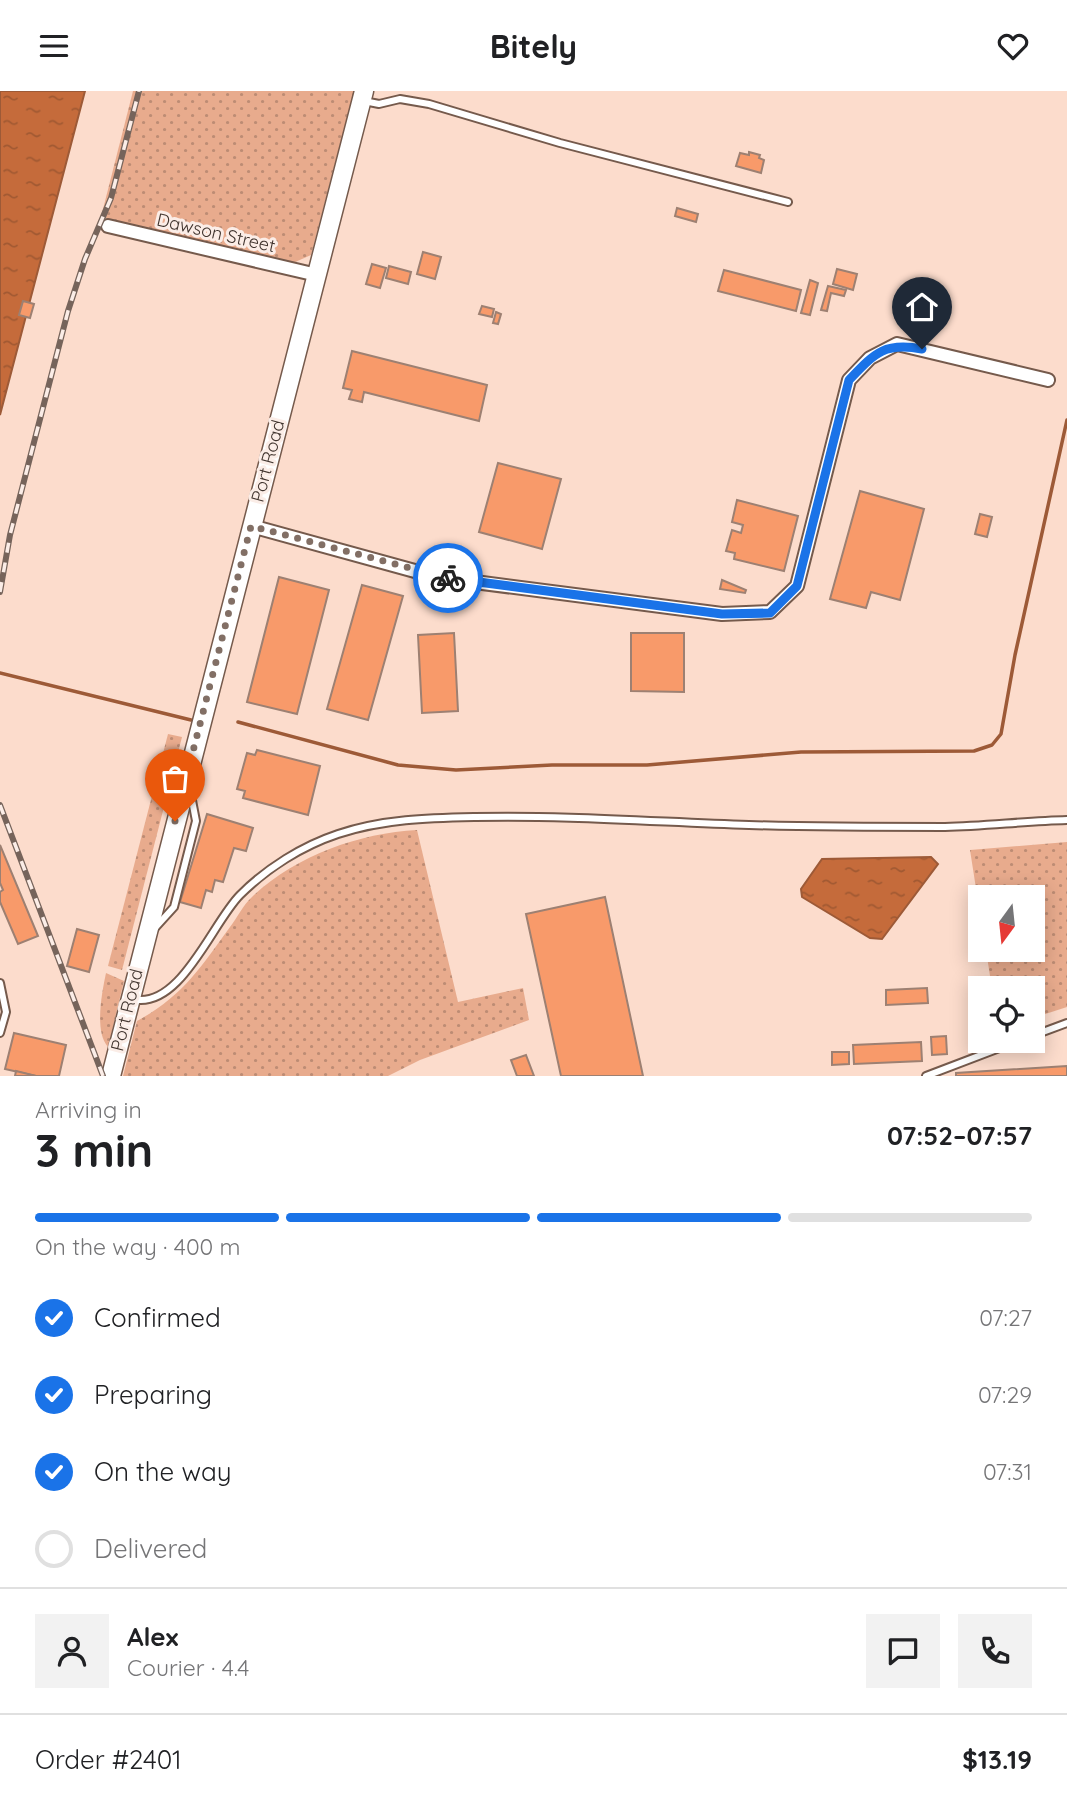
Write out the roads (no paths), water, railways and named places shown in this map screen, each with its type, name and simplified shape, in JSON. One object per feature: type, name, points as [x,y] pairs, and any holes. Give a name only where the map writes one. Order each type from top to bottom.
[{"type":"main road","name":"Port Road","points":[[111,1076],[363,96]]},
{"type":"street","name":"Dawson Street","points":[[108,226],[317,275]]},
{"type":"street","points":[[251,526],[433,576],[467,582],[722,614],[770,613],[797,586],[849,380],[870,358],[897,344],[1048,380]]},
{"type":"lane","points":[[363,96],[379,104],[400,99],[429,104],[560,143],[788,202]]},
{"type":"lane","points":[[129,999],[146,1001],[178,982],[234,902],[268,872],[317,842],[372,824],[413,819],[500,817],[633,818],[750,825],[935,827],[1067,820]]},
{"type":"lane","points":[[0,983],[6,1012],[0,1033]]},
{"type":"lane","points":[[1045,1031],[1067,1023]]},
{"type":"lane","points":[[926,1076],[986,1053]]},
{"type":"water","points":[[0,91],[85,91],[0,415]]},
{"type":"water","points":[[931,857],[938,864],[882,939],[870,938],[802,897],[801,889],[822,859]]},
{"type":"waterway","points":[[238,722],[398,765],[456,770],[552,765],[647,765],[801,752],[974,751],[992,745],[1001,734],[1015,655],[1067,420]]},
{"type":"waterway","points":[[0,673],[191,720]]},
{"type":"railway","points":[[0,592],[10,535],[68,311],[85,259],[111,198],[139,91]]},
{"type":"railway","points":[[0,805],[103,1076]]}]
